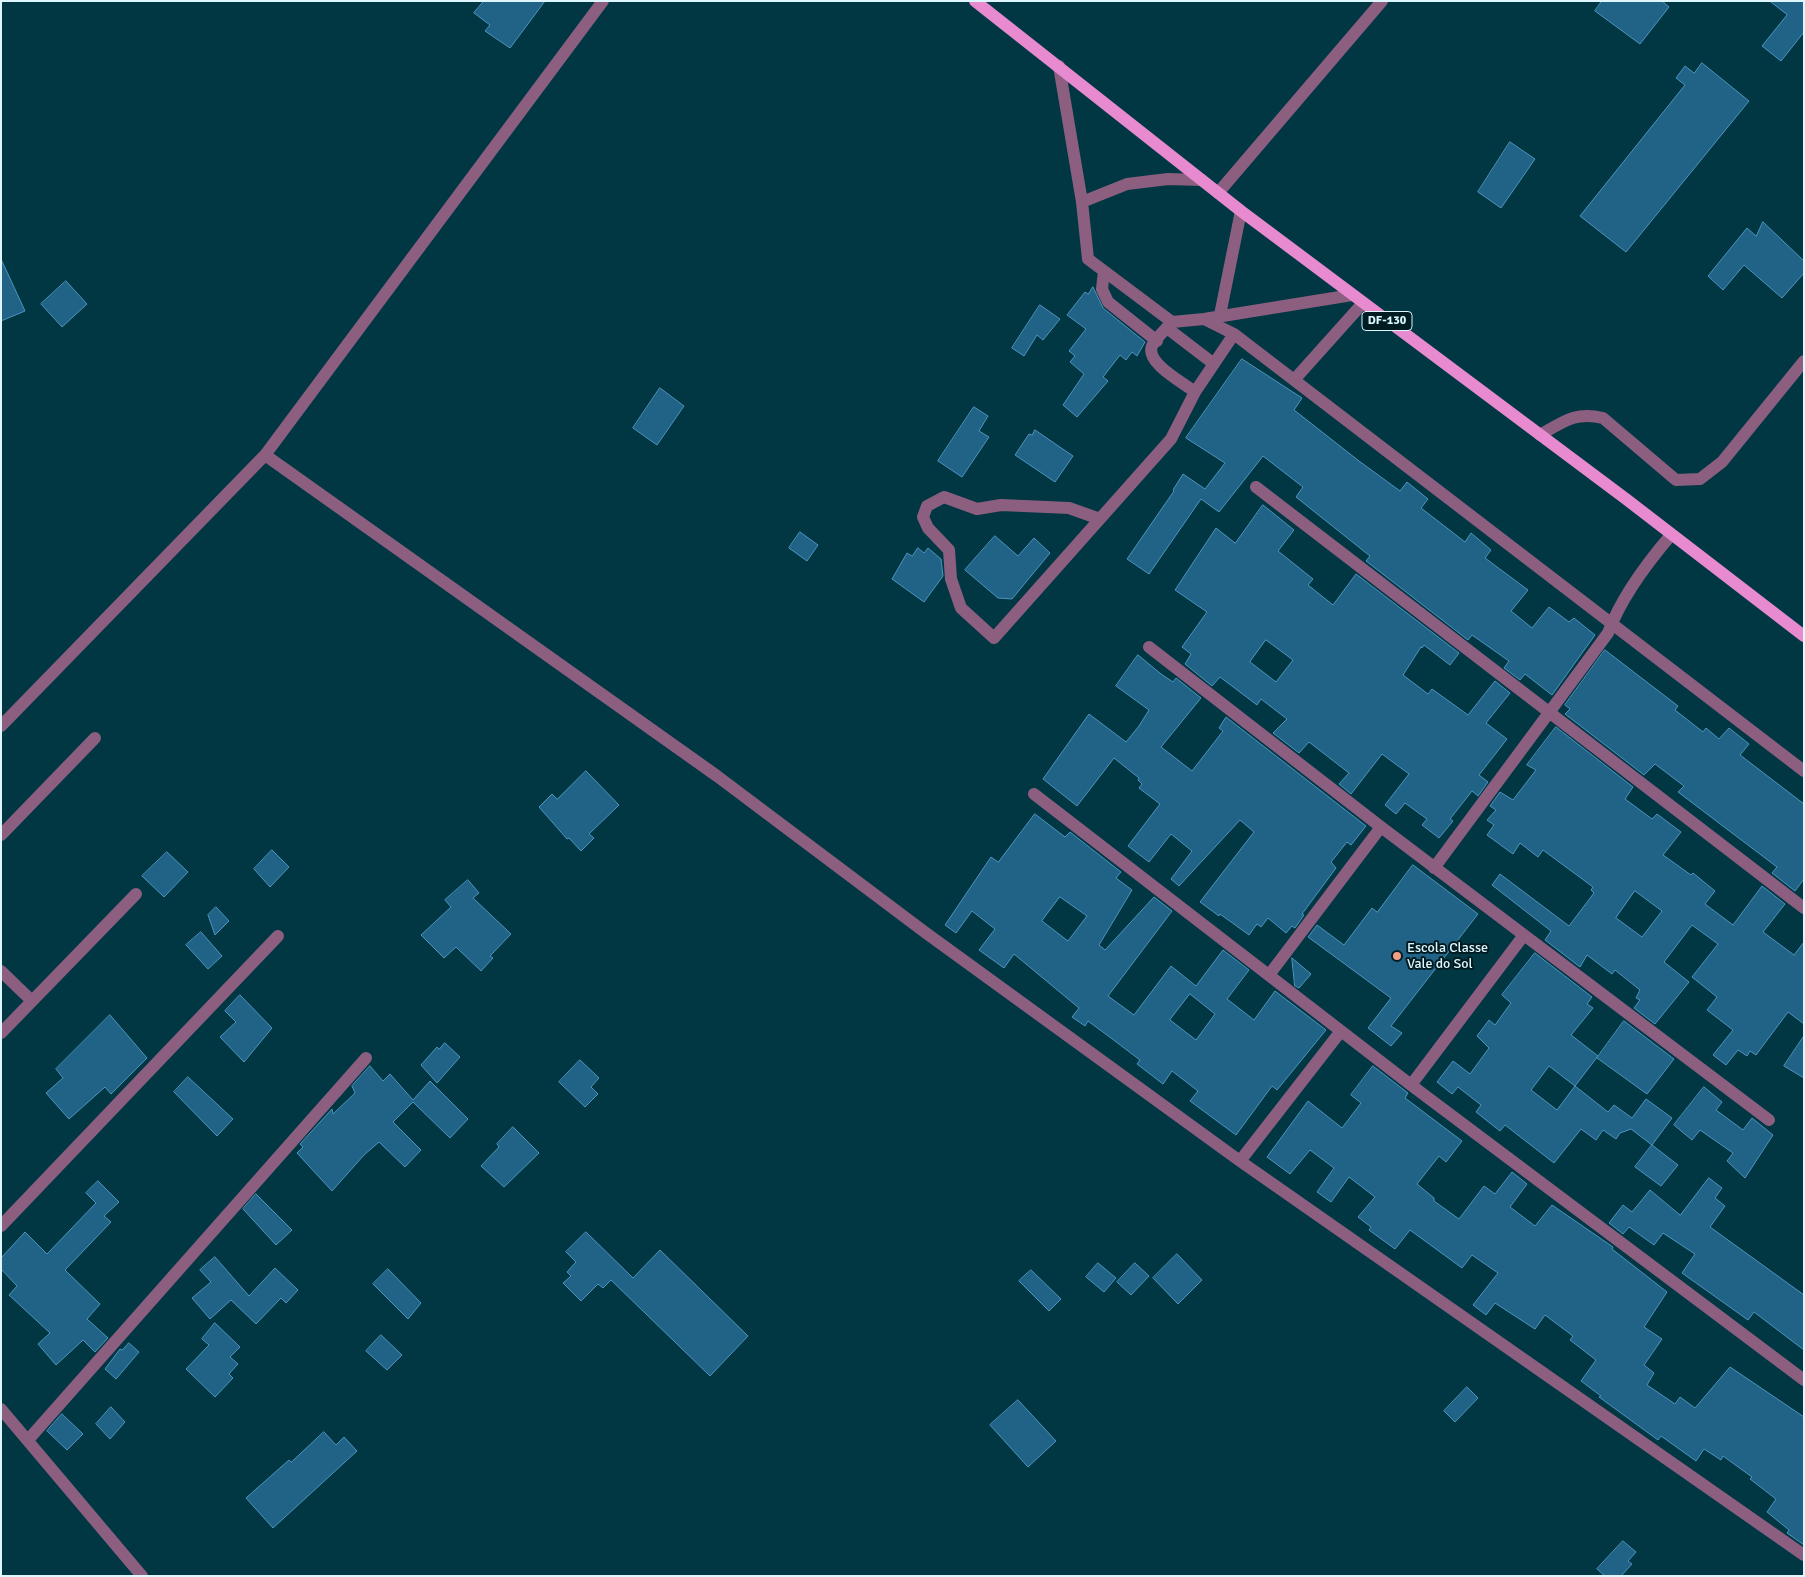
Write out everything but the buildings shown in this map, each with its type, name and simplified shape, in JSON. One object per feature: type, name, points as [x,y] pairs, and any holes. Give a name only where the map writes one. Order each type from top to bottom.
[{"type":"main road","name":"DF-130","points":[[975,1],[1241,211],[1804,636]]},
{"type":"street","points":[[1,726],[265,455],[603,1]]},
{"type":"street","points":[[1218,193],[1382,1]]},
{"type":"street","points":[[1059,66],[1082,202],[1088,260],[1104,271],[1214,364]]},
{"type":"street","points":[[1082,202],[1127,184],[1168,179],[1202,180]]},
{"type":"street","points":[[1220,315],[1241,211]]},
{"type":"street","points":[[1104,271],[1102,289],[1108,302],[1157,341]]},
{"type":"street","points":[[1196,392],[1156,364],[1151,356],[1152,347],[1169,325],[1220,315],[1357,299]]},
{"type":"street","points":[[1294,380],[1357,299]]},
{"type":"street","points":[[1204,319],[1234,334],[1611,625],[1804,771]]},
{"type":"street","points":[[1100,519],[1069,508],[1001,505],[978,509],[944,497],[927,506],[923,517],[928,528],[949,550],[950,579],[961,608],[994,638],[1100,519],[1171,439],[1196,392],[1234,334]]},
{"type":"street","points":[[1540,435],[1575,415],[1590,414],[1603,418],[1676,480],[1700,479],[1722,462],[1804,361]]},
{"type":"street","points":[[265,455],[718,776],[926,933],[1240,1161],[1804,1555]]},
{"type":"street","points":[[1256,487],[1804,908]]},
{"type":"street","points":[[1434,868],[1608,634],[1611,625],[1646,567],[1671,535]]},
{"type":"street","points":[[1150,647],[1434,868],[1769,1120]]},
{"type":"street","points":[[1,835],[95,738]]},
{"type":"street","points":[[1034,794],[1340,1031],[1804,1380]]},
{"type":"street","points":[[1269,975],[1381,827]]},
{"type":"street","points":[[1,1033],[136,894]]},
{"type":"street","points":[[1411,1085],[1524,935]]},
{"type":"street","points":[[1,1226],[278,936]]},
{"type":"street","points":[[1,971],[32,1001]]},
{"type":"street","points":[[1240,1161],[1340,1031]]},
{"type":"street","points":[[28,1440],[366,1058]]},
{"type":"street","points":[[1,1409],[142,1576]]},
{"type":"place","name":"Escola Classe Vale do Sol","points":[[1397,956]]}]
